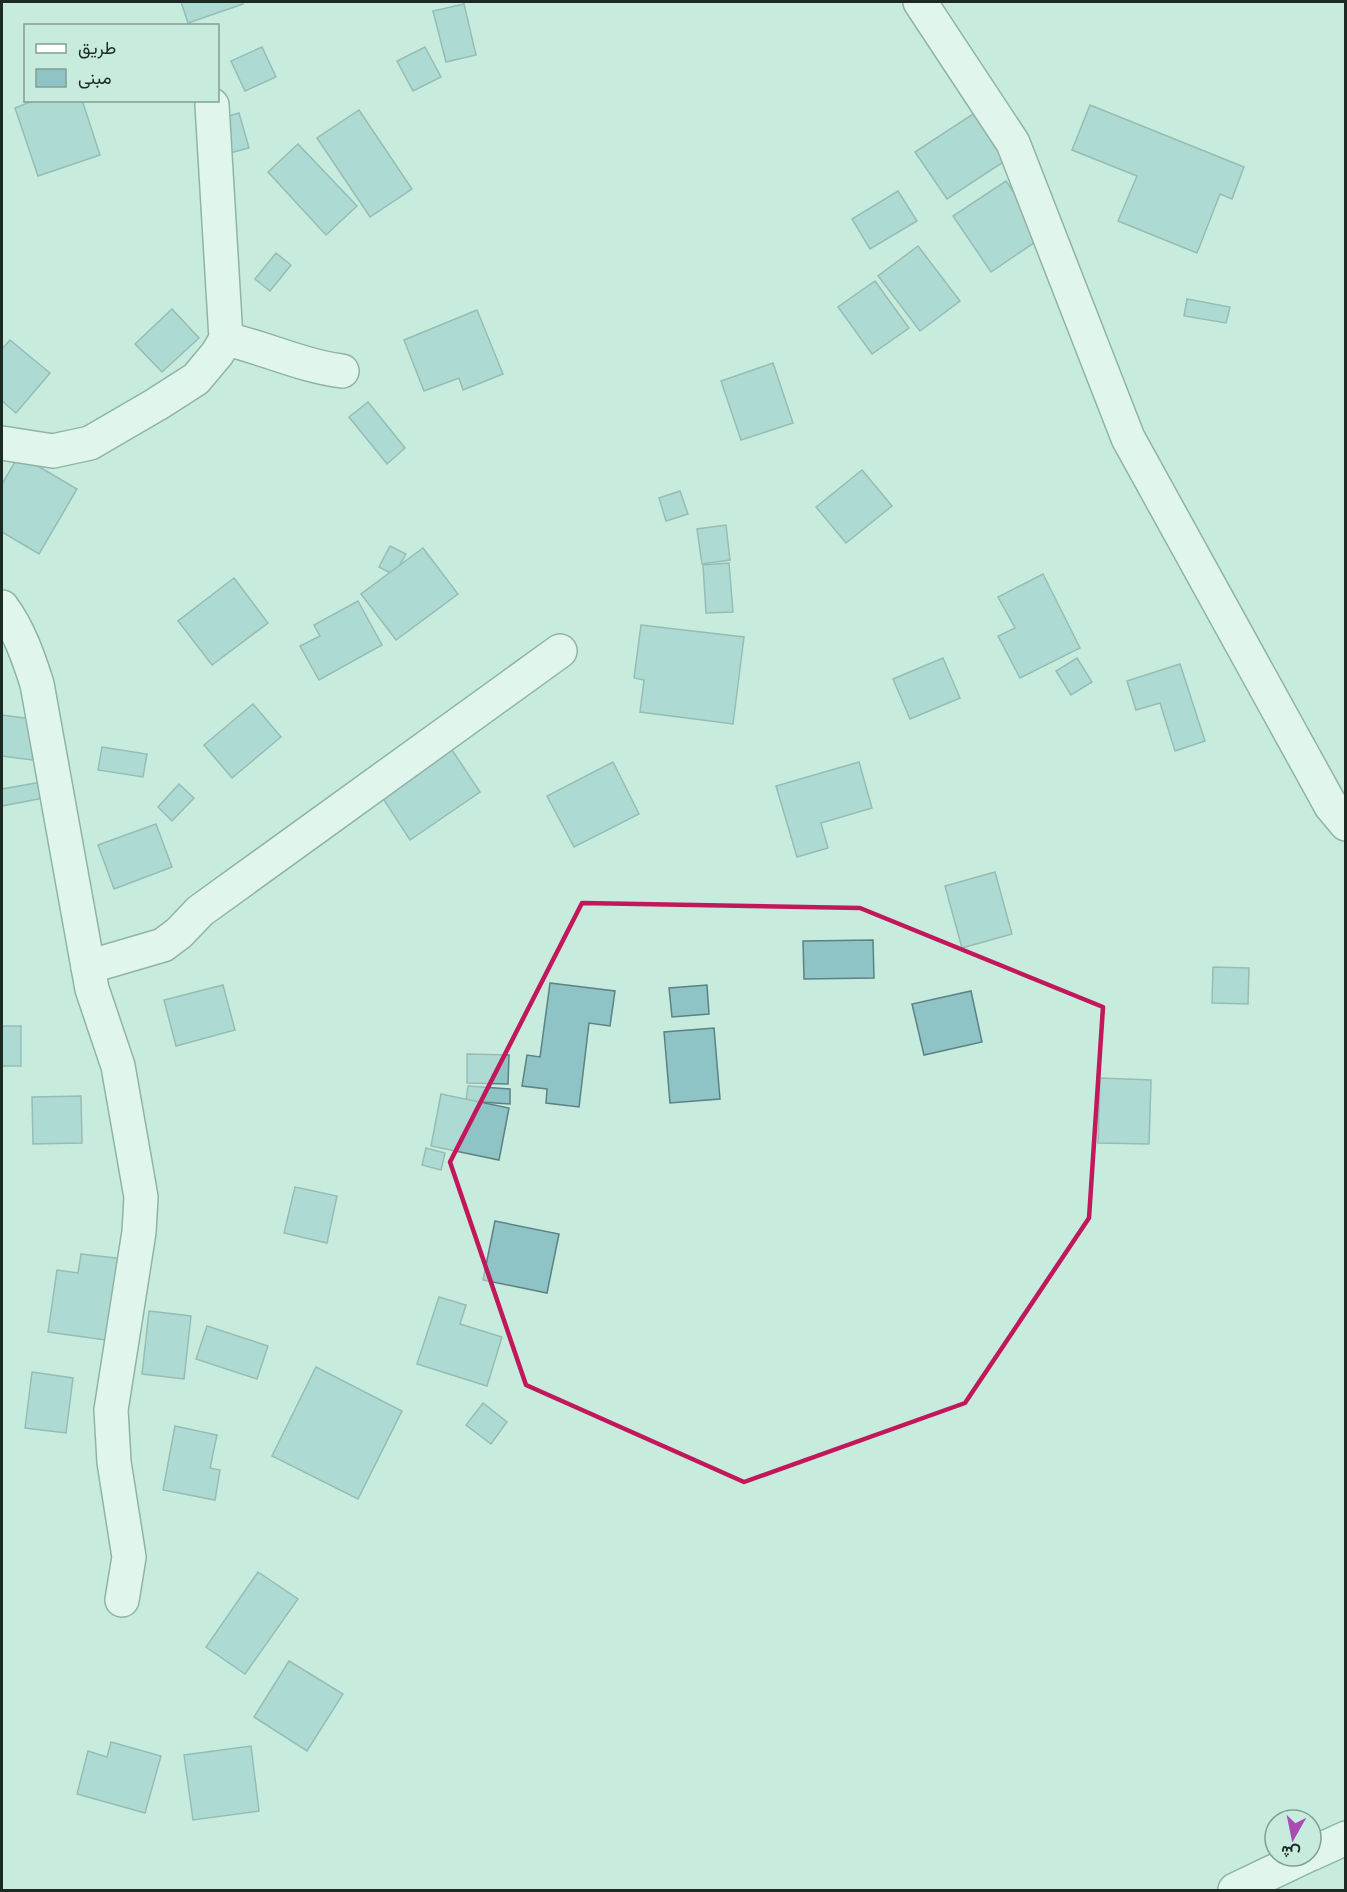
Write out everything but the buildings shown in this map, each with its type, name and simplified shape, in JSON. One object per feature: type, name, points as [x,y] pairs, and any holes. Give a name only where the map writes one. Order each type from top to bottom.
[{"type":"main road","points":[[920,2],[1012,142],[1128,438],[1331,806],[1346,824]]},
{"type":"main road","points":[[2,442],[53,451],[90,443],[196,378],[217,354],[226,339],[212,105]]},
{"type":"main road","points":[[226,339],[255,345],[320,368],[342,371]]},
{"type":"main road","points":[[2,607],[13,622],[27,653],[37,684],[92,989],[118,1066],[141,1197],[139,1232],[111,1410],[114,1461],[129,1557],[122,1600]]},
{"type":"main road","points":[[88,967],[163,945],[179,933],[200,911],[560,651]]},
{"type":"main road","points":[[1323,1849],[1346,1838]]},
{"type":"main road","points":[[1235,1890],[1281,1868]]},
{"type":"highlighted area","points":[[582,903],[860,908],[1103,1007],[1089,1218],[965,1403],[744,1482],[526,1385],[450,1162]]}]
